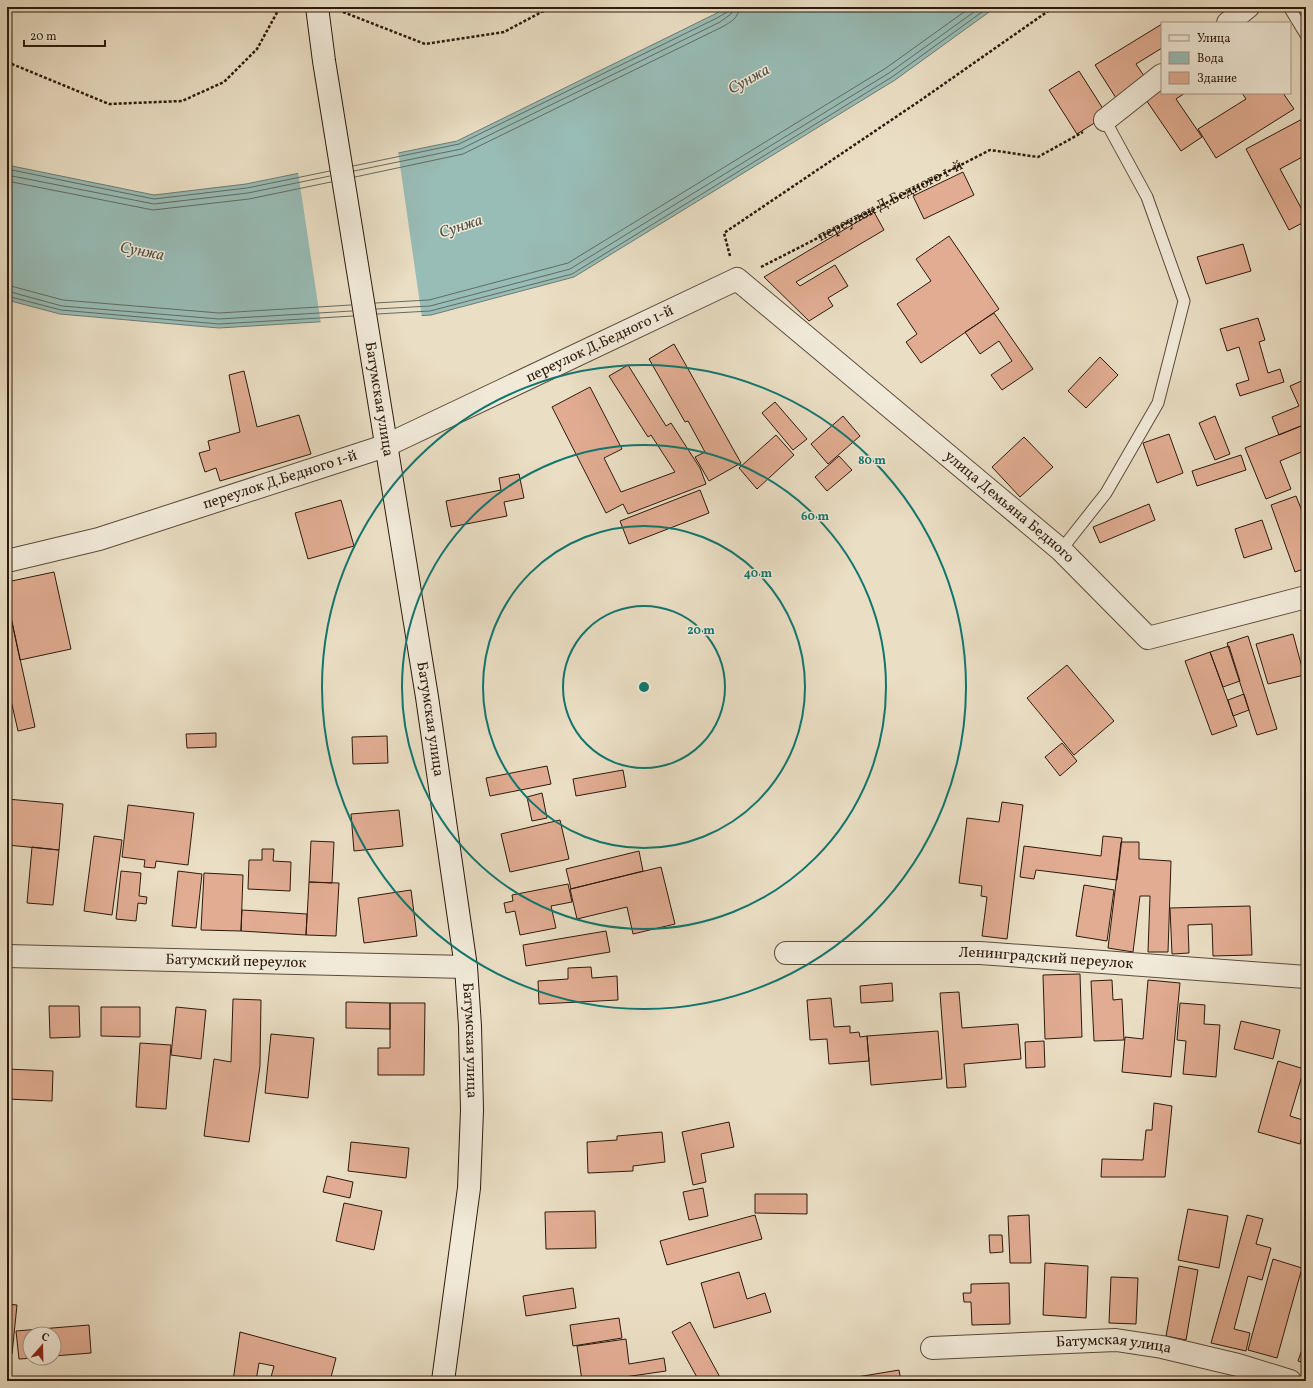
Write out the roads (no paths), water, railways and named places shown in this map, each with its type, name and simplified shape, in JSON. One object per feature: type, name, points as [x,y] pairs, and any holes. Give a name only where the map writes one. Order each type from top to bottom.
[{"type":"street","name":"Батумская улица","points":[[317,7],[324,61],[385,446],[427,697],[466,967],[470,1026],[472,1110],[469,1188],[443,1381]]},
{"type":"street","points":[[1229,22],[1248,7]]},
{"type":"street","points":[[1105,120],[1161,76]]},
{"type":"street","name":"улица Демьяна Бедного","points":[[737,279],[1061,550],[1148,638],[1306,597]]},
{"type":"street","name":"переулок Д.Бедного 1-й","points":[[7,561],[99,539],[385,446],[737,279]]},
{"type":"street","name":"Ленинградский переулок","points":[[786,953],[980,953],[1306,977]]},
{"type":"street","name":"Батумский переулок","points":[[7,956],[466,967]]},
{"type":"street","name":"Батумская улица","points":[[932,1348],[1116,1340],[1162,1347],[1231,1363],[1290,1381]]},
{"type":"lane","points":[[1289,7],[1306,35]]},
{"type":"lane","points":[[1061,550],[1106,493],[1158,403],[1184,301],[1147,197],[1105,120]]},
{"type":"water","name":"Сунжа","points":[[727,7],[996,7],[895,80],[574,277],[431,315],[219,328],[60,314],[7,300],[7,165],[154,195],[246,184],[457,141]]}]
